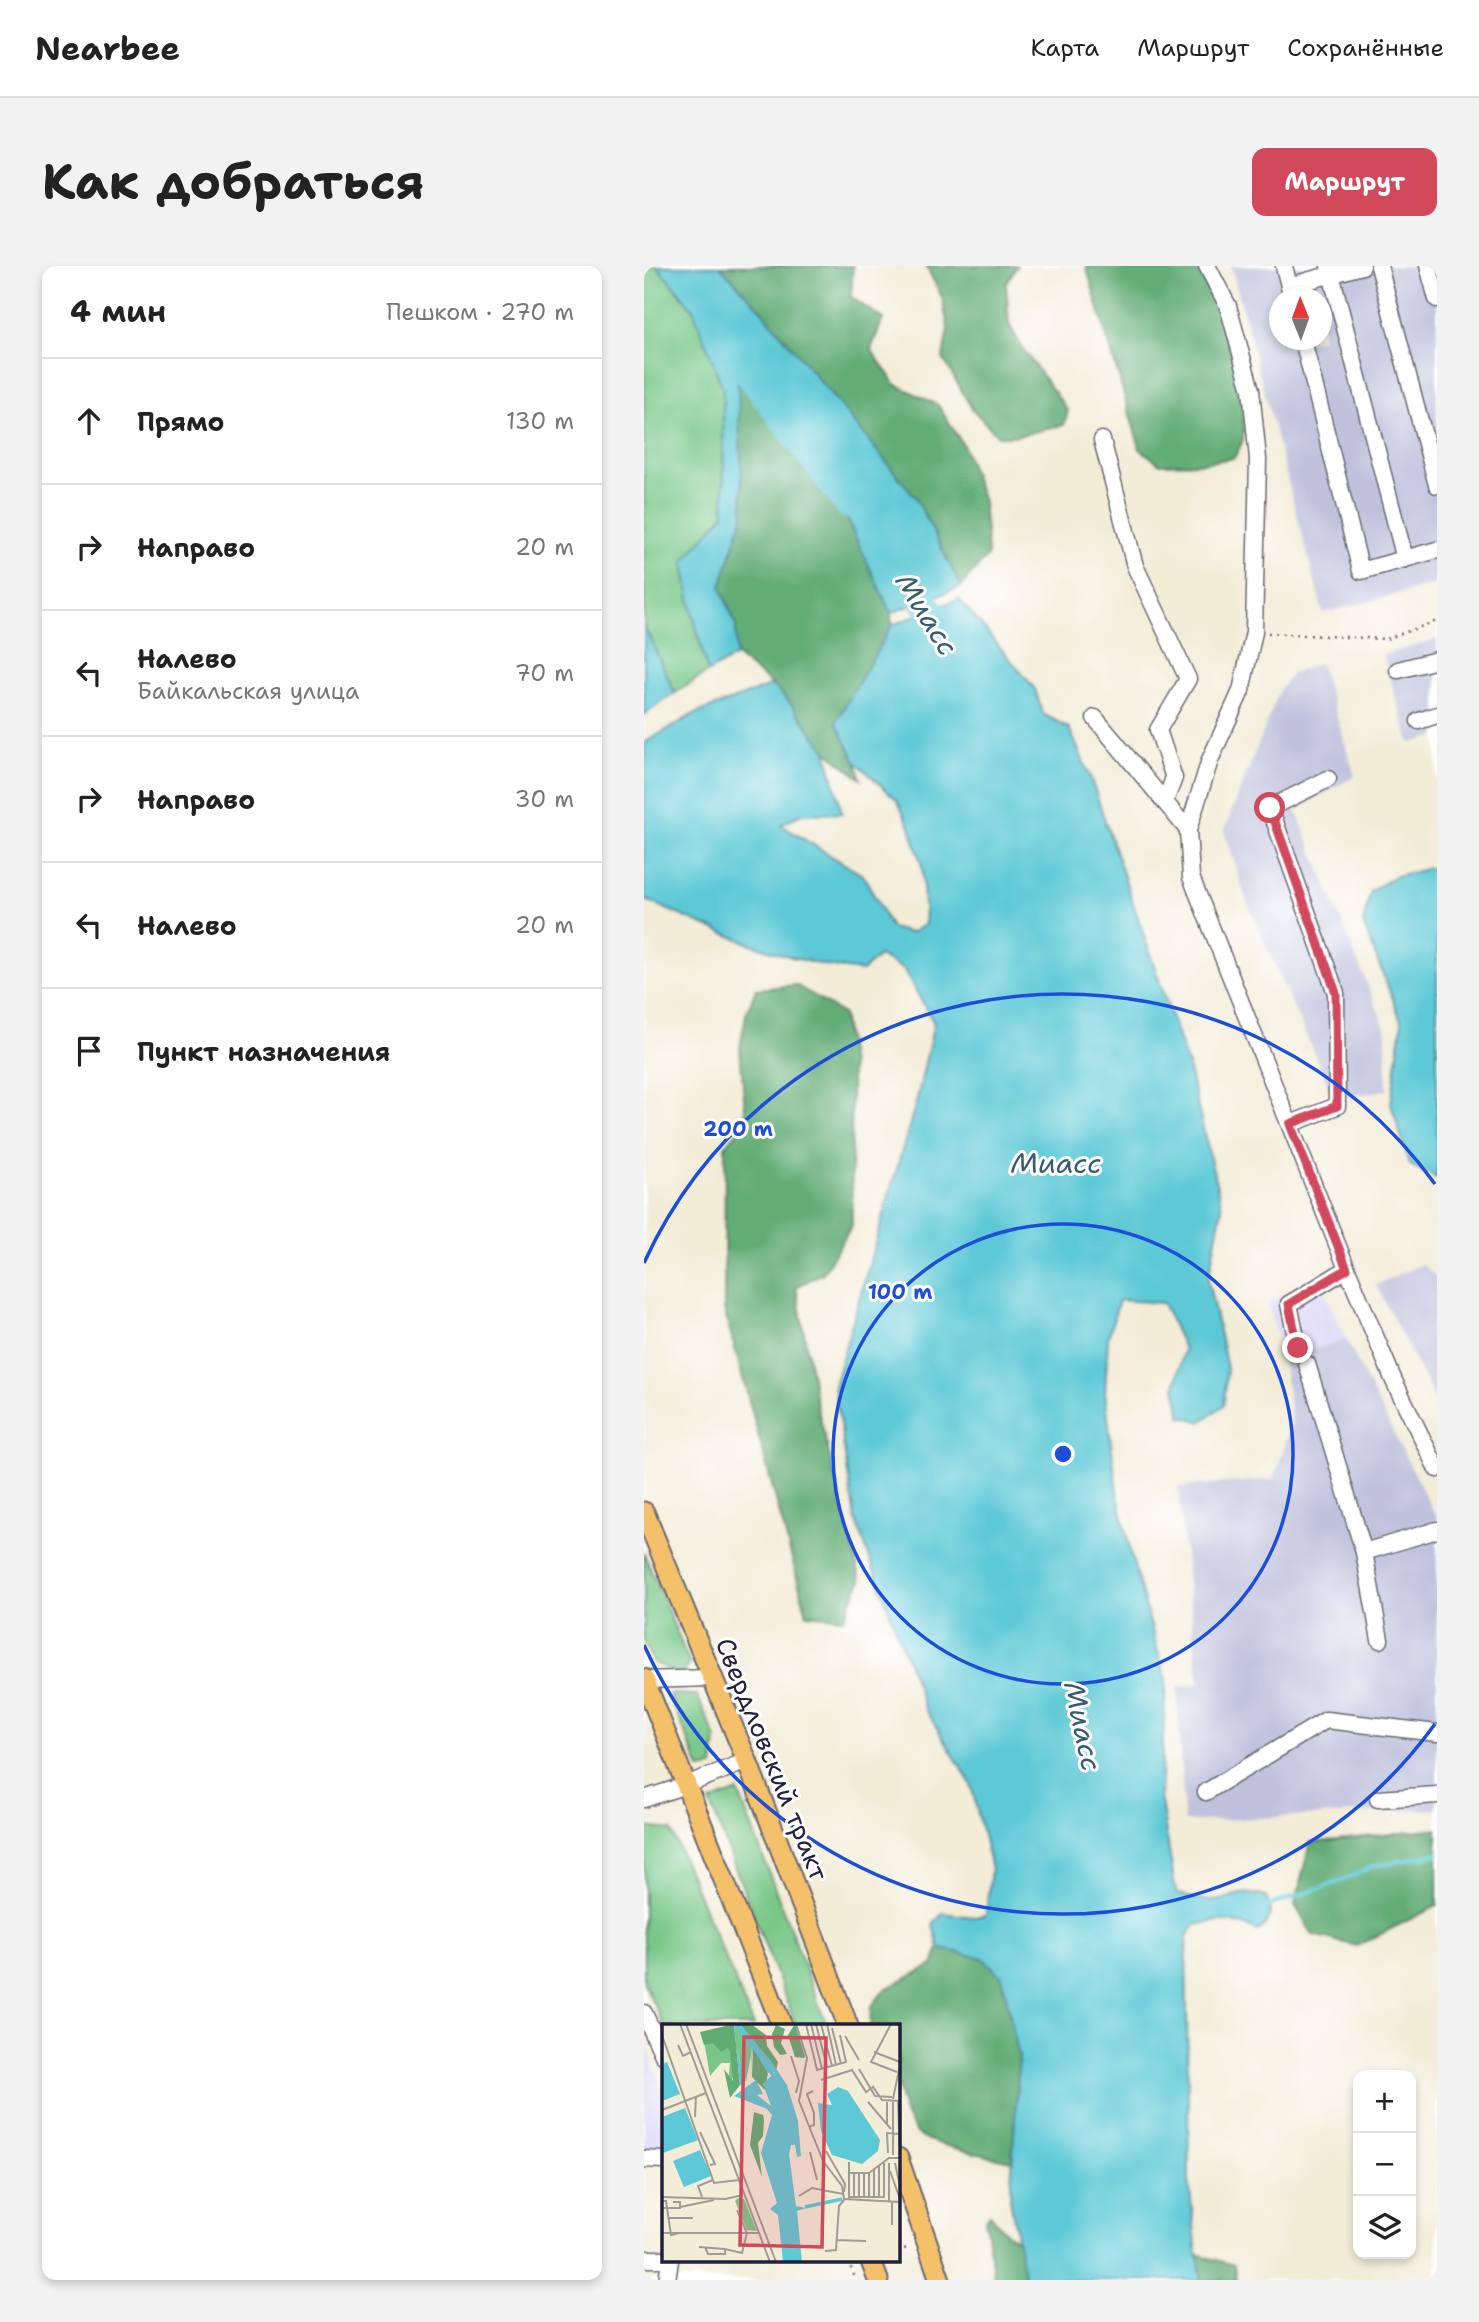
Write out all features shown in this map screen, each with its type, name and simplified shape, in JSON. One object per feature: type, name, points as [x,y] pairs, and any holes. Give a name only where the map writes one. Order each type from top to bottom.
[{"type":"main road","name":"Свердловский тракт","points":[[644,1513],[747,1761],[847,2024]]},
{"type":"main road","points":[[644,1680],[781,2024]]},
{"type":"main road","points":[[900,2164],[940,2280]]},
{"type":"main road","points":[[871,2262],[878,2280]]},
{"type":"street","points":[[1207,266],[1228,306],[1251,390],[1258,458],[1254,632],[1241,691],[1210,760],[1188,830],[1191,877],[1347,1269],[1394,1381],[1437,1469]]},
{"type":"street","points":[[1284,266],[1290,287]]},
{"type":"street","points":[[1300,287],[1330,270],[1362,266]]},
{"type":"street","points":[[1379,266],[1437,485]]},
{"type":"street","points":[[1428,266],[1437,299]]},
{"type":"street","points":[[1330,270],[1405,559]]},
{"type":"street","points":[[1306,350],[1361,571],[1437,550]]},
{"type":"street","points":[[1102,440],[1135,566],[1188,679],[1158,730],[1174,778],[1164,801]]},
{"type":"street","points":[[1398,670],[1437,660]]},
{"type":"street","points":[[1419,721],[1437,716]]},
{"type":"street","points":[[1095,718],[1188,830]]},
{"type":"street","points":[[1290,1124],[1337,1106],[1336,993],[1270,808],[1328,779]]},
{"type":"street","points":[[1298,1348],[1289,1304],[1347,1269]]},
{"type":"street","points":[[1307,1364],[1364,1552],[1380,1640]]},
{"type":"street","points":[[1364,1552],[1437,1531]]},
{"type":"street","points":[[644,1680],[712,1678]]},
{"type":"street","points":[[1206,1792],[1326,1720],[1437,1733]]},
{"type":"street","points":[[644,1798],[747,1761]]},
{"type":"street","points":[[1378,1799],[1437,1795]]},
{"type":"street","points":[[644,2013],[662,2052]]},
{"type":"street","points":[[644,2159],[662,2160]]},
{"type":"street","points":[[644,2259],[662,2259]]},
{"type":"street","points":[[667,2280],[670,2262]]},
{"type":"path","points":[[1254,632],[1386,639],[1437,621]]},
{"type":"path","points":[[848,2262],[856,2280]]},
{"type":"shaded area","points":[[1231,266],[1437,266],[1437,584],[1323,613]]},
{"type":"shaded area","points":[[1437,639],[1437,736],[1410,743],[1383,655]]},
{"type":"shaded area","points":[[1320,663],[1355,776],[1296,810],[1386,1030],[1387,1090],[1352,1096],[1331,1092],[1247,902],[1224,831],[1280,689],[1293,673]]},
{"type":"shaded area","points":[[1422,1264],[1437,1278],[1437,1404],[1376,1285]]},
{"type":"shaded area","points":[[1318,1278],[1346,1339],[1283,1359],[1268,1303]]},
{"type":"shaded area","points":[[1346,1339],[1437,1516],[1437,1809],[1184,1822],[1177,1687],[1199,1684],[1178,1487],[1274,1479],[1292,1423],[1283,1359]]},
{"type":"shaded area","points":[[644,2040],[662,2085],[662,2153],[644,2153]]},
{"type":"green space","points":[[644,266],[657,266],[693,309],[723,389],[724,515],[684,561],[692,611],[708,672],[675,693],[644,626]]},
{"type":"green space","points":[[720,266],[853,266],[851,297],[883,319],[871,349],[895,384],[938,405],[963,445],[983,501],[988,555],[961,587],[916,498],[763,312]]},
{"type":"green space","points":[[926,266],[1017,266],[1006,283],[1009,324],[1023,349],[1068,411],[1064,425],[1016,436],[998,436],[972,409],[943,358],[948,328],[942,297]]},
{"type":"green space","points":[[1086,266],[1198,266],[1231,351],[1242,398],[1243,438],[1234,458],[1201,463],[1160,464],[1140,449]]},
{"type":"green space","points":[[736,361],[818,457],[891,613],[892,625],[836,722],[856,762],[861,779],[826,751],[773,685],[736,656],[736,626],[721,587],[743,516]]},
{"type":"green space","points":[[796,985],[843,1014],[851,1065],[852,1225],[823,1273],[796,1287],[817,1406],[861,1581],[843,1618],[807,1614],[724,1309],[725,1146],[746,1122],[740,1048],[746,1014],[756,989]]},
{"type":"green space","points":[[644,1553],[690,1664],[681,1675],[653,1663],[644,1642]]},
{"type":"green space","points":[[669,1694],[697,1695],[716,1739],[713,1767],[700,1769]]},
{"type":"green space","points":[[738,1791],[826,2024],[795,2024],[710,1802]]},
{"type":"green space","points":[[644,1827],[671,1830],[753,2024],[663,2024],[644,1983]]},
{"type":"green space","points":[[1437,1829],[1437,1906],[1357,1946],[1313,1935],[1295,1905],[1310,1843]]},
{"type":"green space","points":[[939,1948],[983,1958],[1002,1977],[1019,2057],[1012,2161],[925,2139],[910,2124],[904,2111],[900,2097],[900,2024],[870,2024],[871,2007],[885,1989],[933,1965]]},
{"type":"green space","points":[[990,2214],[1007,2234],[1018,2240],[1025,2280],[994,2280],[985,2220]]},
{"type":"green space","points":[[1197,2254],[1234,2265],[1236,2280],[1202,2280]]},
{"type":"water","points":[[657,266],[720,266],[763,312],[916,498],[961,587],[891,613],[818,457],[737,362],[743,516],[721,587],[736,626],[736,656],[708,672],[692,611],[684,561],[724,515],[723,389],[693,309]]},
{"type":"water","name":"Миасс","points":[[959,599],[1035,689],[1043,714],[1069,728],[1091,779],[1188,1066],[1222,1208],[1208,1280],[1227,1368],[1224,1405],[1201,1422],[1181,1416],[1175,1386],[1184,1349],[1163,1303],[1119,1300],[1108,1338],[1105,1392],[1117,1492],[1131,1555],[1166,1680],[1160,1796],[1176,1893],[1210,1901],[1248,1893],[1256,1894],[1266,1897],[1270,1908],[1268,1920],[1259,1931],[1234,1922],[1213,1921],[1195,1925],[1186,1938],[1189,2181],[1202,2280],[1025,2280],[1010,2199],[1019,2057],[1002,1977],[983,1958],[939,1948],[933,1924],[943,1913],[974,1917],[986,1915],[991,1869],[971,1784],[925,1708],[855,1518],[834,1386],[917,1099],[934,1023],[904,970],[879,956],[862,971],[805,961],[750,944],[644,899],[644,743],[694,714],[773,685],[826,751],[842,813],[801,814],[781,825],[864,876],[891,928],[910,933],[925,924],[922,866],[909,824],[897,800],[856,762],[836,722],[892,625]]},
{"type":"water","points":[[644,626],[675,693],[644,715]]},
{"type":"water","points":[[1430,868],[1437,872],[1437,1178],[1410,1165],[1391,1104],[1402,1023],[1363,923],[1371,891],[1396,876]]},
{"type":"waterway","name":"Миасс","points":[[744,368],[849,505]]},
{"type":"waterway","name":"Миасс","points":[[900,570],[930,610],[948,644]]},
{"type":"waterway","points":[[1265,1907],[1341,1881],[1374,1866],[1437,1854]]},
{"type":"route","points":[[1270,808],[1336,993],[1337,1106],[1290,1124],[1347,1269],[1289,1304],[1298,1348]]}]
